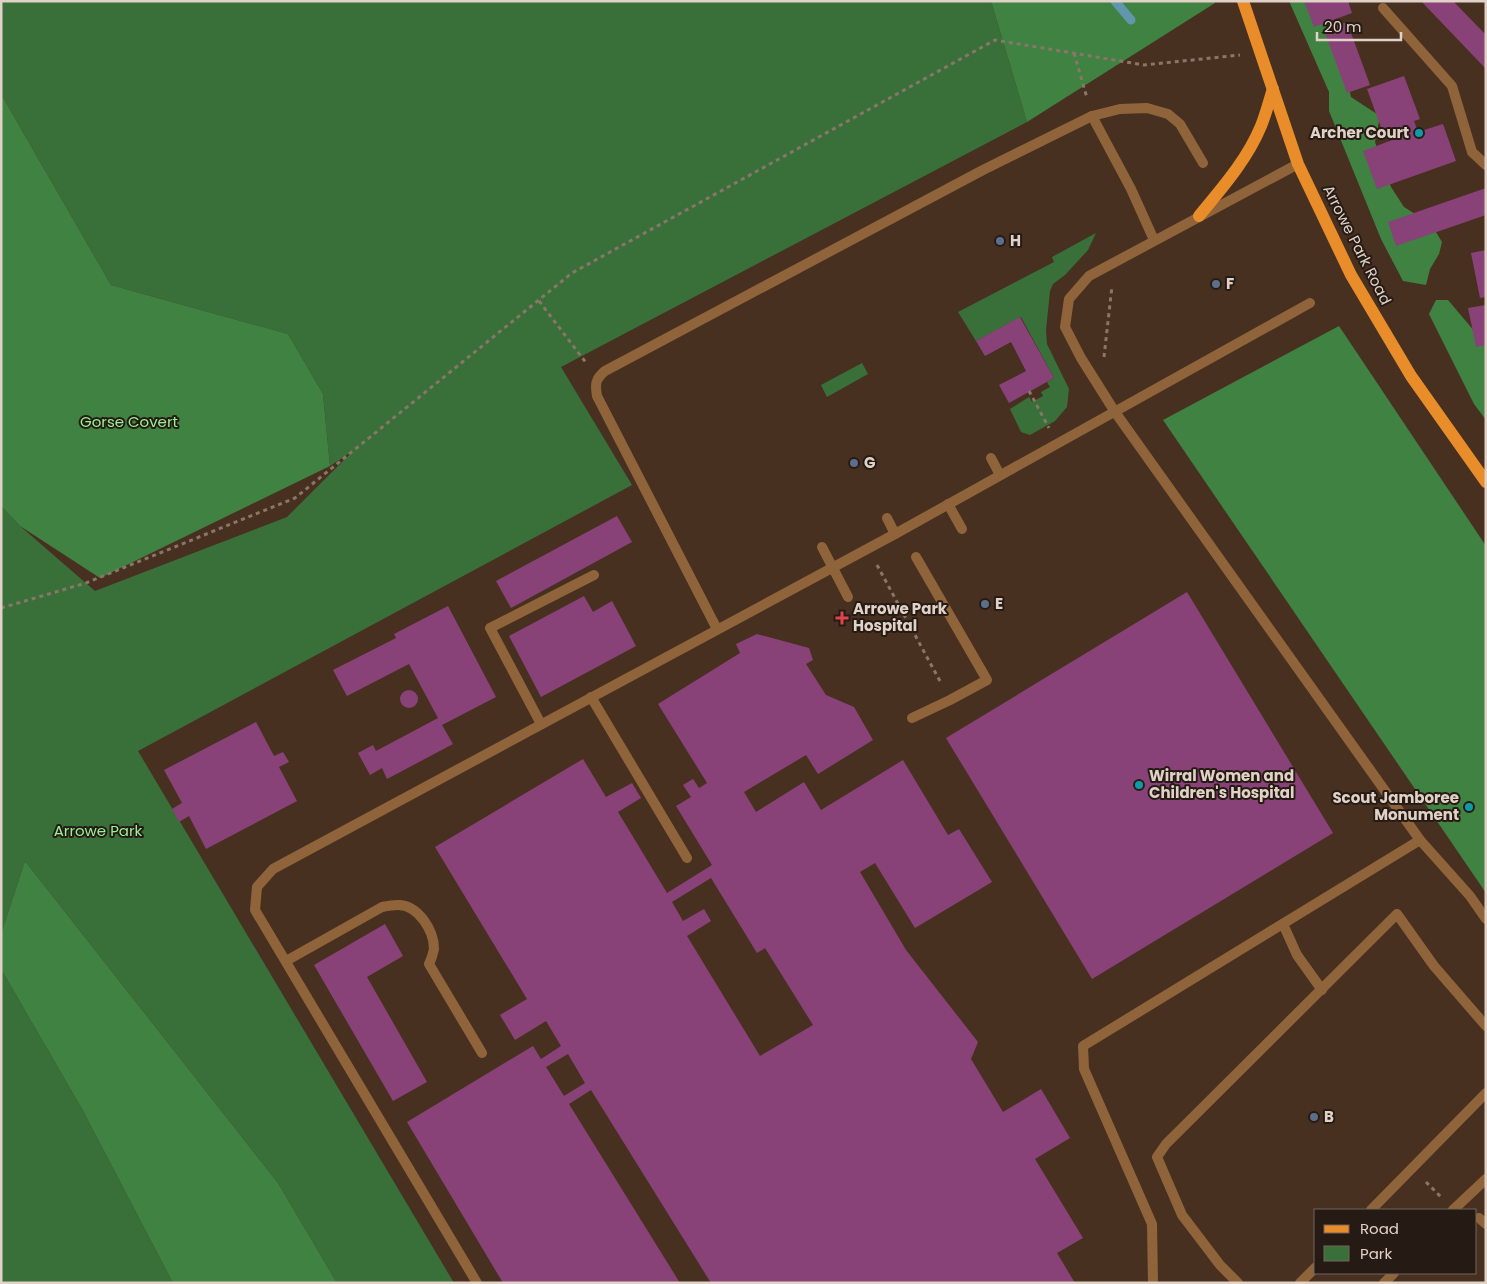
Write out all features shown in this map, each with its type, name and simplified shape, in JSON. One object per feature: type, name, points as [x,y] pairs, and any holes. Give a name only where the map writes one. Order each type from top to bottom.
[{"type":"main road","name":"Arrowe Park Road","points":[[1243,1],[1298,164],[1351,275],[1411,376],[1486,482]]},
{"type":"main road","points":[[1199,216],[1231,178],[1250,150],[1262,125],[1273,89]]},
{"type":"street","points":[[1383,8],[1452,86],[1472,152],[1486,165]]},
{"type":"street","points":[[717,630],[596,396],[595,386],[597,378],[613,367],[983,170],[1092,116],[1120,109],[1147,108],[1168,114],[1180,124],[1202,163]]},
{"type":"street","points":[[1092,116],[1131,189],[1154,240]]},
{"type":"street","points":[[1298,164],[1089,276],[1069,299],[1065,327],[1081,358],[1115,412],[1420,840],[1470,896],[1486,919]]},
{"type":"street","points":[[477,1283],[255,910],[257,887],[273,870],[867,547],[895,534],[1310,303]]},
{"type":"street","points":[[991,458],[1000,475]]},
{"type":"street","points":[[948,504],[962,529]]},
{"type":"street","points":[[886,518],[895,534]]},
{"type":"street","points":[[822,547],[848,597]]},
{"type":"street","points":[[912,718],[987,680],[916,557]]},
{"type":"street","points":[[541,724],[490,628],[594,575]]},
{"type":"street","points":[[591,697],[687,858]]},
{"type":"street","points":[[1153,1283],[1152,1224],[1084,1069],[1083,1046],[1420,840]]},
{"type":"street","points":[[1470,896],[1486,902]]},
{"type":"street","points":[[286,961],[382,907],[399,905],[414,911],[426,923],[433,940],[434,951],[429,964],[482,1053]]},
{"type":"street","points":[[1238,1283],[1220,1264],[1182,1215],[1157,1156],[1166,1144],[1397,914],[1434,966],[1486,1026]]},
{"type":"street","points":[[1284,924],[1297,955],[1322,990]]},
{"type":"street","points":[[1372,1209],[1486,1093]]},
{"type":"street","points":[[1455,1209],[1486,1179]]},
{"type":"street","points":[[1300,1283],[1314,1271]]},
{"type":"street","points":[[1384,1283],[1393,1274]]},
{"type":"path","points":[[1,608],[86,583],[295,498],[572,273],[995,40],[1144,65],[1261,53]]},
{"type":"path","points":[[1074,53],[1092,116]]},
{"type":"path","points":[[1100,387],[1113,282],[1106,266]]},
{"type":"path","points":[[538,300],[597,378]]},
{"type":"path","points":[[1029,391],[1058,444]]},
{"type":"path","points":[[867,547],[950,700]]},
{"type":"path","points":[[1412,1169],[1453,1209]]},
{"type":"green space","name":"Arrowe Park","points":[[1,1],[991,1],[1027,122],[561,367],[632,485],[138,751],[454,1283],[337,1283],[278,1183],[25,861],[1,934],[1,506],[20,526],[95,591],[287,517],[353,451],[330,466],[323,394],[288,334],[111,285],[1,94]]},
{"type":"green space","points":[[991,1],[1214,1],[1215,3],[1027,122]]},
{"type":"green space","points":[[1289,1],[1318,1],[1341,49],[1351,97],[1380,116],[1375,142],[1391,187],[1404,207],[1431,224],[1442,242],[1439,254],[1430,269],[1426,285],[1403,281],[1381,239],[1329,111],[1329,92]]},
{"type":"green space","name":"Gorse Covert","points":[[1,94],[111,285],[288,334],[323,394],[330,466],[100,578],[20,526],[1,506]]},
{"type":"green space","points":[[1096,233],[1088,250],[1065,275],[1053,284],[1050,291],[1046,330],[1047,344],[1069,389],[1067,407],[1055,421],[1030,435],[1021,432],[1010,409],[1029,397],[1032,402],[1043,396],[1041,392],[1050,387],[1047,382],[1054,378],[1021,317],[976,341],[958,312],[1054,262],[1052,257]]},
{"type":"green space","points":[[1436,300],[1448,300],[1486,345],[1486,420],[1474,404],[1429,314]]},
{"type":"green space","points":[[1339,326],[1486,546],[1486,893],[1163,420]]},
{"type":"green space","points":[[862,363],[868,374],[827,397],[821,385]]},
{"type":"green space","points":[[25,861],[278,1183],[337,1283],[173,1283],[82,1109],[1,969],[1,934]]},
{"type":"green space","points":[[1,969],[82,1109],[173,1283],[1,1283]]},
{"type":"building","points":[[1304,1],[1348,1],[1352,13],[1314,27]]},
{"type":"building","points":[[1421,1],[1453,1],[1486,35],[1486,69]]},
{"type":"building","points":[[1347,22],[1370,85],[1347,93],[1324,30]]},
{"type":"building","name":"Archer Court","points":[[1404,76],[1420,119],[1414,121],[1418,132],[1443,124],[1456,161],[1377,189],[1363,151],[1395,139],[1392,129],[1383,133],[1367,89]]},
{"type":"building","points":[[1486,188],[1486,215],[1396,246],[1388,222]]},
{"type":"building","points":[[1486,250],[1486,297],[1480,298],[1471,253]]},
{"type":"building","points":[[1486,305],[1486,345],[1476,347],[1468,308]]},
{"type":"building","points":[[1020,317],[1054,378],[1009,403],[999,385],[1026,371],[1011,342],[985,356],[976,341]]},
{"type":"building","points":[[617,516],[632,542],[511,608],[496,581]]},
{"type":"building","name":"Wirral Women and Children's Hospital","points":[[1187,592],[1333,833],[1092,979],[946,738]]},
{"type":"building","points":[[584,596],[593,612],[612,601],[636,646],[541,697],[509,636]]},
{"type":"building","points":[[448,606],[496,697],[442,725],[453,744],[387,779],[382,768],[370,775],[358,753],[373,745],[376,751],[438,718],[409,664],[347,696],[333,670],[396,638],[394,634]]},
{"type":"building","points":[[757,634],[809,648],[813,660],[806,664],[826,695],[854,707],[873,740],[818,774],[806,755],[744,792],[756,812],[804,782],[821,810],[903,760],[948,835],[959,829],[992,882],[915,928],[875,863],[860,872],[906,950],[978,1042],[971,1059],[1003,1112],[1041,1089],[1070,1138],[1035,1159],[1083,1238],[1057,1253],[1075,1283],[711,1283],[591,1090],[569,1104],[680,1283],[503,1283],[407,1122],[533,1046],[541,1059],[561,1046],[546,1021],[515,1040],[500,1015],[527,999],[435,847],[583,759],[606,797],[632,783],[641,798],[618,812],[667,893],[712,865],[676,806],[691,797],[683,785],[693,779],[699,788],[707,783],[658,704],[740,653],[736,644]],"holes":[[[711,878],[757,953],[765,948],[813,1025],[760,1056],[687,936],[711,921],[704,909],[683,921],[672,902]],[[568,1054],[585,1083],[564,1096],[546,1067]]]},
{"type":"building","points":[[409,690],[415,693],[418,699],[415,705],[409,708],[403,705],[400,699],[403,693]]},
{"type":"building","points":[[256,722],[274,756],[283,752],[289,762],[279,767],[297,801],[206,849],[189,816],[179,822],[172,809],[182,803],[164,770]]},
{"type":"building","points":[[385,924],[403,956],[367,977],[427,1082],[393,1101],[314,965]]},
{"type":"waterway","points":[[1115,1],[1131,20]]},
{"type":"place","name":"Archer Court","points":[[1419,133]]},
{"type":"place","name":"H","points":[[1000,241]]},
{"type":"place","name":"F","points":[[1216,284]]},
{"type":"place","name":"G","points":[[854,463]]},
{"type":"place","name":"E","points":[[985,604]]},
{"type":"place","name":"Arrowe Park Hospital","points":[[842,618]]},
{"type":"place","name":"Wirral Women and Children's Hospital","points":[[1139,785]]},
{"type":"place","name":"Scout Jamboree Monument","points":[[1469,807]]},
{"type":"place","name":"B","points":[[1314,1117]]}]
